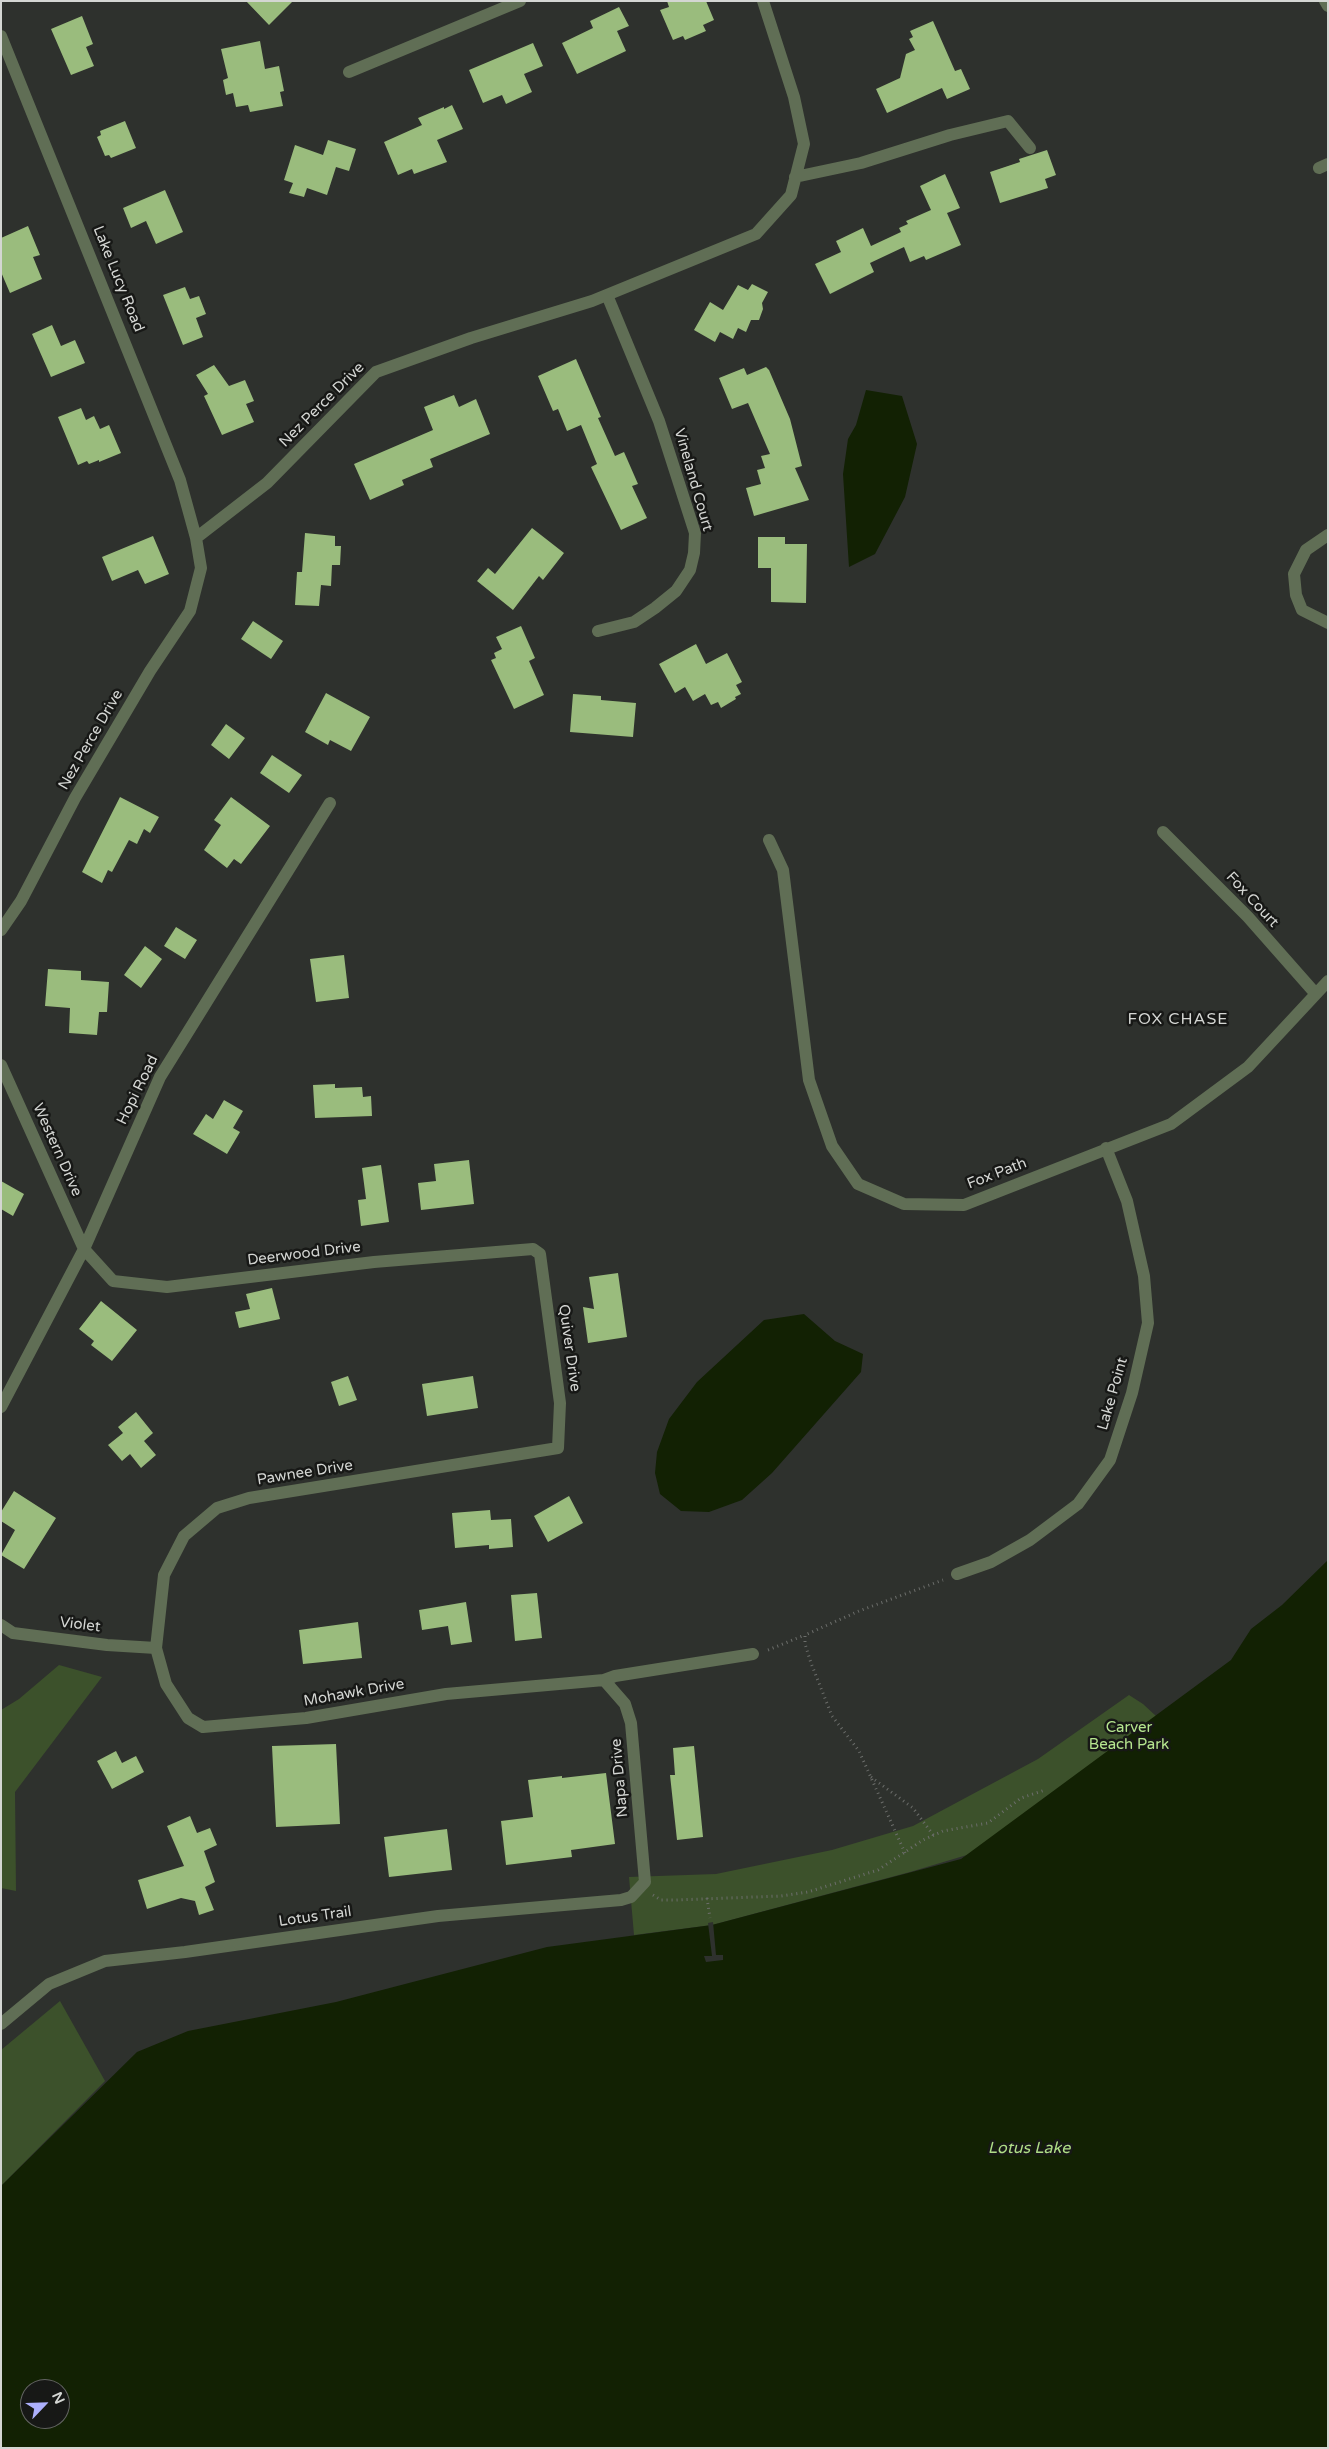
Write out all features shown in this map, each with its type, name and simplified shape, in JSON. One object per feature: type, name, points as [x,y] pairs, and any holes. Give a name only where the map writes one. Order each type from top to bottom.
[{"type":"street","points":[[349,72],[520,1]]},
{"type":"street","name":"Nez Perce Drive","points":[[1,930],[21,901],[75,798],[140,688],[190,610],[201,568],[196,538],[267,482],[376,372],[471,338],[607,295],[756,234],[791,195],[804,144],[794,97],[763,1]]},
{"type":"street","points":[[1325,1],[1328,6]]},
{"type":"street","name":"Lake Lucy Road","points":[[1,36],[176,471],[196,538]]},
{"type":"street","points":[[795,178],[861,163],[950,135],[1008,122],[1030,148]]},
{"type":"street","name":"Vineland Court","points":[[598,631],[634,622],[676,591],[690,570],[694,553],[694,533],[660,421],[607,295]]},
{"type":"street","points":[[1328,535],[1306,550],[1294,574],[1296,595],[1302,610],[1328,623]]},
{"type":"street","name":"Hopi Road","points":[[1,1407],[84,1249],[160,1077],[330,802]]},
{"type":"street","name":"Fox Court","points":[[1163,832],[1248,917],[1315,993]]},
{"type":"street","name":"Fox Path","points":[[769,840],[783,870],[809,1080],[832,1146],[858,1184],[904,1204],[964,1205],[1171,1124],[1248,1067],[1328,981]]},
{"type":"street","name":"Western Drive","points":[[1,1064],[84,1249]]},
{"type":"street","name":"Lake Point","points":[[957,1574],[991,1562],[1030,1540],[1078,1504],[1110,1460],[1132,1393],[1148,1323],[1144,1276],[1127,1201],[1106,1148]]},
{"type":"street","name":"Deerwood Drive","points":[[84,1249],[113,1281],[167,1287],[374,1262],[533,1249],[540,1254]]},
{"type":"street","name":"Quiver Drive","points":[[540,1254],[560,1403],[558,1448]]},
{"type":"street","name":"Pawnee Drive","points":[[156,1648],[164,1575],[184,1536],[217,1508],[249,1498],[558,1448]]},
{"type":"street","name":"Violet","points":[[1,1625],[13,1633],[107,1645],[156,1648]]},
{"type":"street","name":"Mohawk Drive","points":[[156,1648],[166,1684],[188,1718],[203,1727],[306,1718],[446,1694],[604,1680],[615,1676],[753,1654]]},
{"type":"street","name":"Napa Drive","points":[[604,1680],[625,1704],[631,1723],[642,1885]]},
{"type":"street","name":"Lotus Trail","points":[[1,2024],[49,1984],[105,1961],[185,1952],[438,1916],[621,1900],[631,1897],[642,1885]]},
{"type":"path","points":[[753,1654],[788,1644],[859,1611],[957,1574]]},
{"type":"path","points":[[805,1635],[805,1644],[811,1663],[832,1716],[859,1751],[905,1853]]},
{"type":"path","points":[[870,1777],[913,1808],[934,1836]]},
{"type":"path","points":[[642,1885],[661,1900],[781,1896],[808,1892],[878,1870],[922,1840],[943,1831],[988,1823],[1022,1798],[1044,1790]]},
{"type":"path","points":[[707,1898],[710,1918]]},
{"type":"green space","points":[[59,1665],[102,1677],[15,1792],[16,1891],[1,1888],[1,1710],[19,1699]]},
{"type":"green space","name":"Carver Beach Park","points":[[1129,1695],[1143,1704],[1169,1728],[987,1849],[910,1872],[712,1925],[634,1935],[629,1877],[716,1874],[832,1850],[913,1826],[1038,1759]]},
{"type":"green space","points":[[60,2001],[105,2081],[1,2186],[1,2050]]},
{"type":"water","points":[[866,390],[902,396],[917,444],[905,497],[875,554],[849,567],[843,474],[848,439],[856,425]]},
{"type":"water","points":[[804,1314],[835,1341],[863,1354],[861,1372],[772,1473],[742,1500],[709,1512],[681,1511],[660,1494],[655,1473],[657,1452],[669,1419],[697,1382],[764,1320]]},
{"type":"water","name":"Lotus Lake","points":[[1328,1560],[1328,2448],[1,2448],[1,2186],[137,2052],[188,2031],[336,2002],[547,1947],[712,1925],[961,1859],[1231,1660],[1251,1629],[1282,1605]]},
{"type":"pier","points":[[713,1922],[716,1955],[723,1955],[723,1960],[706,1962],[704,1956],[712,1956],[708,1923]]},
{"type":"building","points":[[246,1],[293,1],[269,25]]},
{"type":"building","points":[[667,1],[706,1],[714,20],[703,25],[706,31],[685,40],[683,36],[673,40],[660,10],[669,7]]},
{"type":"building","points":[[619,7],[629,26],[617,31],[626,51],[577,74],[562,43],[593,28],[590,21]]},
{"type":"building","points":[[82,16],[93,44],[86,47],[94,66],[71,75],[51,29]]},
{"type":"building","points":[[933,21],[955,71],[961,69],[970,89],[947,99],[942,88],[887,113],[876,89],[900,78],[906,54],[915,50],[909,39],[913,37],[910,31]]},
{"type":"building","points":[[260,41],[265,69],[279,66],[284,91],[280,92],[283,106],[250,112],[248,105],[236,107],[233,93],[226,95],[223,80],[228,78],[221,49]]},
{"type":"building","points":[[533,43],[543,66],[524,74],[532,92],[506,104],[502,95],[483,103],[469,70]]},
{"type":"building","points":[[452,105],[463,129],[437,140],[447,162],[414,174],[412,169],[398,175],[384,142],[422,125],[418,118]]},
{"type":"building","points":[[125,121],[136,148],[111,158],[109,155],[105,156],[97,137],[101,135],[100,131]]},
{"type":"building","points":[[328,140],[356,149],[349,171],[336,167],[327,195],[307,188],[304,197],[289,193],[293,183],[284,180],[295,145],[323,155]]},
{"type":"building","points":[[1047,150],[1056,175],[1045,179],[1048,188],[1000,203],[990,172],[1020,162],[1019,159]]},
{"type":"building","points":[[945,174],[960,208],[947,213],[961,245],[926,260],[924,256],[910,262],[904,247],[870,263],[874,272],[830,294],[815,264],[841,252],[836,241],[863,228],[871,246],[901,232],[899,228],[908,224],[906,221],[931,210],[920,186]]},
{"type":"building","points":[[165,190],[183,232],[156,244],[146,221],[131,228],[123,208]]},
{"type":"building","points":[[28,226],[40,255],[33,257],[42,279],[10,293],[1,272],[1,238]]},
{"type":"building","points":[[752,284],[768,292],[762,303],[763,309],[759,320],[751,320],[746,332],[738,328],[733,339],[720,332],[715,342],[694,330],[710,302],[723,310],[738,285],[748,290]]},
{"type":"building","points":[[185,287],[190,299],[199,296],[206,314],[196,318],[203,337],[183,345],[163,295]]},
{"type":"building","points":[[52,325],[61,346],[75,340],[85,363],[51,377],[32,334]]},
{"type":"building","points":[[576,359],[601,417],[598,418],[615,456],[624,452],[638,484],[632,486],[647,518],[621,530],[591,467],[597,464],[581,425],[567,431],[558,409],[553,411],[538,376]]},
{"type":"building","points":[[214,365],[229,386],[245,380],[254,401],[246,404],[254,422],[222,435],[204,396],[208,394],[196,375]]},
{"type":"building","points":[[766,367],[790,419],[802,466],[795,468],[809,500],[754,516],[746,488],[761,484],[757,470],[765,468],[761,456],[770,454],[748,403],[732,409],[719,378],[744,368],[747,375]]},
{"type":"building","points":[[454,395],[459,407],[476,399],[490,434],[430,459],[433,467],[402,480],[404,485],[370,500],[354,464],[433,430],[424,407]]},
{"type":"building","points":[[81,408],[86,420],[94,416],[100,429],[109,425],[121,453],[99,462],[99,460],[89,464],[87,461],[78,465],[58,417]]},
{"type":"building","points":[[532,528],[564,553],[543,580],[539,576],[513,610],[477,581],[488,568],[495,574]]},
{"type":"building","points":[[305,533],[335,536],[335,546],[341,546],[340,565],[332,565],[331,586],[321,585],[319,606],[295,605],[297,572],[302,572]]},
{"type":"building","points":[[153,536],[169,574],[145,584],[138,570],[112,581],[102,557]]},
{"type":"building","points":[[758,537],[785,537],[785,544],[807,544],[806,603],[771,602],[771,568],[758,568]]},
{"type":"building","points":[[253,621],[283,641],[271,659],[241,639]]},
{"type":"building","points":[[521,626],[535,658],[529,661],[544,695],[514,709],[491,660],[496,658],[494,653],[502,649],[496,637]]},
{"type":"building","points":[[696,644],[706,664],[727,653],[742,682],[736,685],[741,694],[721,708],[718,702],[711,705],[705,694],[693,701],[685,687],[675,693],[659,664]]},
{"type":"building","points":[[326,693],[370,717],[351,751],[330,740],[328,745],[305,732]]},
{"type":"building","points":[[573,694],[601,696],[601,700],[636,703],[633,737],[570,732]]},
{"type":"building","points":[[226,724],[245,738],[229,759],[211,745]]},
{"type":"building","points":[[272,755],[302,775],[289,793],[260,773]]},
{"type":"building","points":[[120,797],[159,817],[150,833],[144,829],[137,844],[129,840],[112,872],[108,870],[102,883],[82,872]]},
{"type":"building","points":[[231,797],[270,826],[241,864],[234,859],[227,868],[204,850],[221,825],[214,820]]},
{"type":"building","points":[[176,927],[197,940],[185,959],[164,946]]},
{"type":"building","points":[[145,946],[162,959],[141,988],[124,975]]},
{"type":"building","points":[[344,955],[349,998],[316,1002],[310,959]]},
{"type":"building","points":[[48,969],[81,971],[81,980],[109,982],[107,1012],[99,1012],[97,1035],[69,1033],[70,1008],[45,1006]]},
{"type":"building","points":[[335,1084],[335,1088],[362,1087],[363,1097],[371,1096],[372,1116],[315,1118],[313,1085]]},
{"type":"building","points":[[224,1100],[243,1111],[233,1128],[240,1132],[227,1154],[193,1134],[206,1114],[213,1119]]},
{"type":"building","points":[[469,1160],[474,1204],[421,1210],[418,1183],[436,1181],[434,1164]]},
{"type":"building","points":[[381,1165],[389,1222],[361,1226],[358,1200],[366,1199],[362,1168]]},
{"type":"building","points":[[1,1181],[24,1194],[13,1216],[1,1209]]},
{"type":"building","points":[[618,1273],[627,1337],[588,1343],[583,1307],[594,1309],[589,1277]]},
{"type":"building","points":[[272,1288],[280,1319],[239,1328],[235,1312],[250,1309],[246,1294]]},
{"type":"building","points":[[101,1301],[137,1330],[112,1361],[91,1345],[94,1341],[79,1329]]},
{"type":"building","points":[[348,1376],[357,1400],[339,1406],[331,1382]]},
{"type":"building","points":[[473,1376],[478,1408],[427,1416],[422,1384]]},
{"type":"building","points":[[136,1412],[153,1433],[144,1441],[156,1455],[141,1468],[130,1454],[122,1461],[108,1445],[123,1433],[118,1427]]},
{"type":"building","points":[[14,1491],[56,1518],[24,1569],[1,1555],[15,1530],[1,1521],[1,1512]]},
{"type":"building","points":[[569,1496],[583,1523],[548,1542],[534,1516]]},
{"type":"building","points":[[490,1510],[491,1520],[511,1519],[513,1547],[489,1549],[489,1545],[455,1548],[452,1513]]},
{"type":"building","points":[[537,1593],[542,1638],[515,1641],[511,1595]]},
{"type":"building","points":[[466,1602],[472,1642],[451,1645],[448,1626],[422,1630],[419,1610]]},
{"type":"building","points":[[358,1622],[362,1658],[303,1664],[299,1630]]},
{"type":"building","points":[[336,1744],[340,1824],[276,1827],[272,1746]]},
{"type":"building","points":[[694,1746],[703,1837],[677,1840],[670,1775],[675,1775],[673,1748]]},
{"type":"building","points":[[116,1751],[122,1763],[136,1756],[144,1772],[112,1789],[97,1761]]},
{"type":"building","points":[[606,1773],[615,1844],[571,1850],[572,1857],[506,1865],[501,1821],[533,1817],[528,1780]]},
{"type":"building","points":[[190,1816],[197,1833],[210,1828],[217,1845],[204,1851],[215,1882],[205,1887],[214,1910],[199,1915],[195,1901],[181,1898],[147,1909],[138,1880],[184,1866],[167,1826]]},
{"type":"building","points":[[447,1829],[452,1870],[389,1877],[384,1837]]},
{"type":"district","name":"FOX CHASE","points":[[1178,1020]]}]
